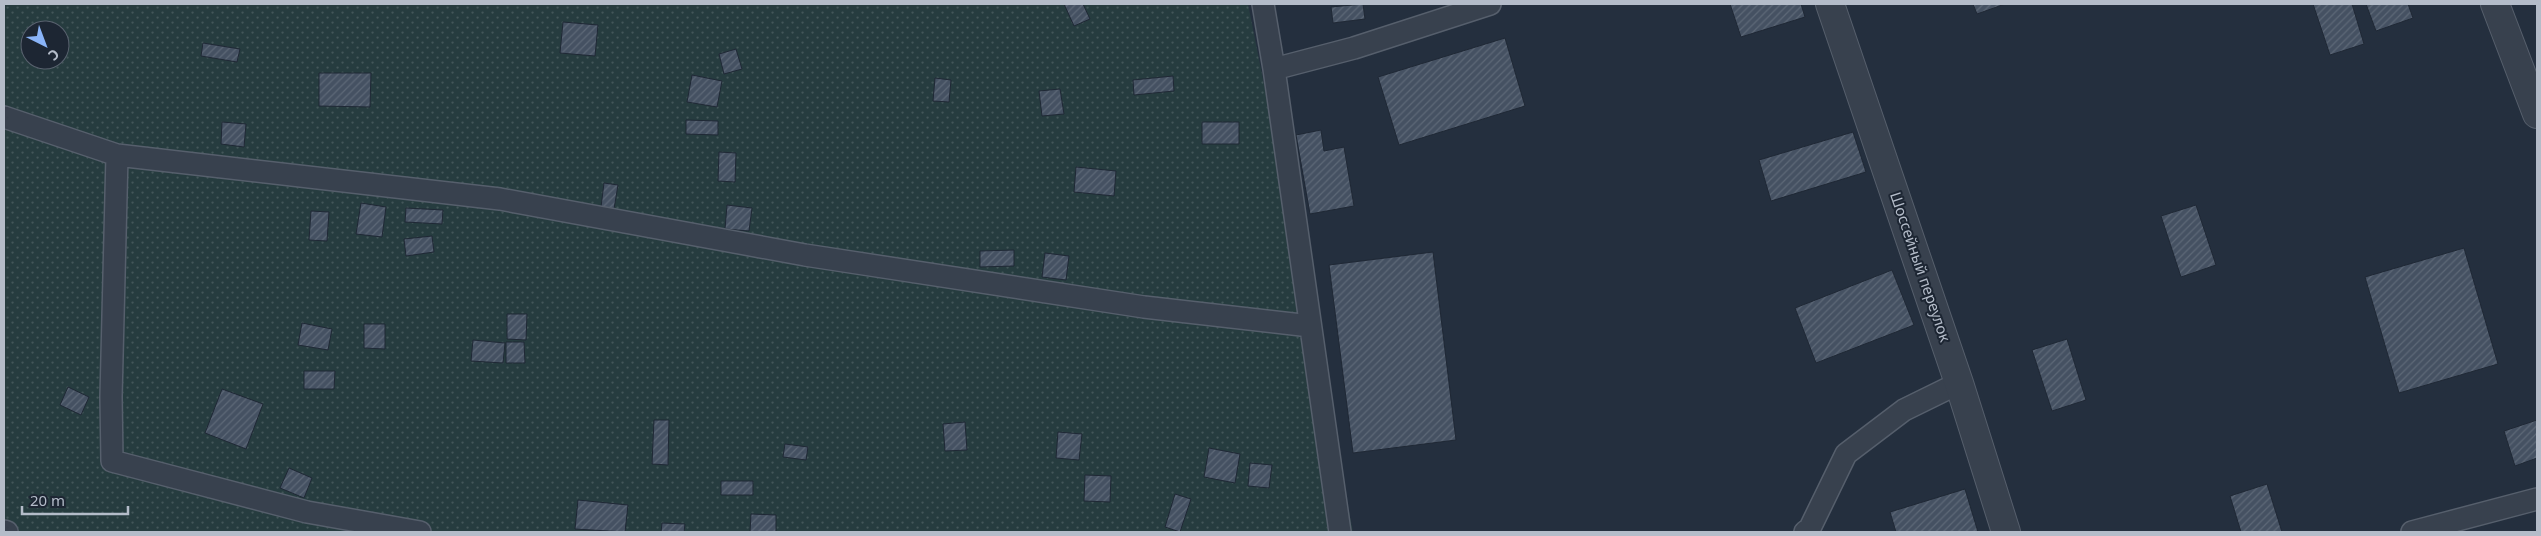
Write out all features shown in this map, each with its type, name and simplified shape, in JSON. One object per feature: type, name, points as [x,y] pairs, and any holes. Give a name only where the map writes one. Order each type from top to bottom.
[{"type":"street","name":"Шоссейный переулок","points":[[1830,4],[1959,383],[2006,532]]},
{"type":"street","points":[[2495,4],[2537,114]]},
{"type":"lane","points":[[1263,4],[1274,69],[1340,532]]},
{"type":"lane","points":[[1274,69],[1354,48],[1490,4]]},
{"type":"lane","points":[[4,117],[117,155],[500,199],[805,255],[1144,307],[1310,326]]},
{"type":"lane","points":[[117,155],[111,397],[112,461],[307,512],[420,532]]},
{"type":"lane","points":[[1805,532],[1810,528],[1846,454],[1904,410],[1959,383]]},
{"type":"lane","points":[[2412,532],[2537,500]]},
{"type":"green space","points":[[4,4],[1248,4],[1353,532],[4,532]]},
{"type":"building","points":[[1064,4],[1083,4],[1090,19],[1074,26]]},
{"type":"building","points":[[1363,4],[1365,19],[1333,23],[1331,7]]},
{"type":"building","points":[[1730,4],[1801,4],[1805,17],[1741,37]]},
{"type":"building","points":[[1973,4],[2005,4],[1977,14]]},
{"type":"building","points":[[2313,4],[2352,4],[2364,44],[2330,55]]},
{"type":"building","points":[[2366,4],[2408,4],[2413,18],[2376,31]]},
{"type":"building","points":[[563,22],[598,25],[595,56],[560,53]]},
{"type":"building","points":[[1505,38],[1525,106],[1399,145],[1378,77]]},
{"type":"building","points":[[203,43],[240,49],[237,62],[201,56]]},
{"type":"building","points":[[736,49],[742,69],[724,74],[719,54]]},
{"type":"building","points":[[319,73],[371,73],[370,107],[319,106]]},
{"type":"building","points":[[692,75],[722,81],[717,107],[687,102]]},
{"type":"building","points":[[1173,76],[1174,91],[1134,95],[1133,80]]},
{"type":"building","points":[[935,78],[951,80],[949,102],[933,101]]},
{"type":"building","points":[[1060,89],[1064,114],[1042,116],[1039,91]]},
{"type":"building","points":[[686,120],[718,121],[718,135],[686,134]]},
{"type":"building","points":[[222,122],[246,124],[244,147],[221,144]]},
{"type":"building","points":[[1202,122],[1239,122],[1239,144],[1202,144]]},
{"type":"building","points":[[1321,130],[1324,151],[1344,147],[1354,206],[1310,214],[1296,135]]},
{"type":"building","points":[[1853,132],[1866,172],[1771,201],[1759,160]]},
{"type":"building","points":[[719,152],[736,153],[735,182],[718,181]]},
{"type":"building","points":[[1076,167],[1116,171],[1114,196],[1074,192]]},
{"type":"building","points":[[604,183],[618,185],[614,209],[601,207]]},
{"type":"building","points":[[361,203],[386,207],[382,237],[356,234]]},
{"type":"building","points":[[727,205],[752,208],[749,231],[725,229]]},
{"type":"building","points":[[2196,205],[2216,265],[2181,277],[2161,216]]},
{"type":"building","points":[[406,208],[443,210],[442,224],[405,222]]},
{"type":"building","points":[[311,211],[329,212],[327,241],[309,240]]},
{"type":"building","points":[[432,236],[434,252],[406,256],[404,239]]},
{"type":"building","points":[[2464,248],[2498,364],[2399,393],[2365,277]]},
{"type":"building","points":[[1014,250],[1014,266],[980,267],[980,251]]},
{"type":"building","points":[[1433,252],[1456,440],[1353,453],[1329,265]]},
{"type":"building","points":[[1045,253],[1069,256],[1066,280],[1042,277]]},
{"type":"building","points":[[1892,270],[1914,325],[1816,363],[1795,308]]},
{"type":"building","points":[[507,314],[527,314],[526,340],[507,339]]},
{"type":"building","points":[[302,323],[332,329],[328,350],[298,345]]},
{"type":"building","points":[[364,324],[385,324],[385,349],[364,348]]},
{"type":"building","points":[[2067,339],[2086,400],[2052,411],[2032,350]]},
{"type":"building","points":[[473,340],[505,343],[503,363],[471,361]]},
{"type":"building","points":[[506,342],[524,342],[525,363],[506,363]]},
{"type":"building","points":[[304,371],[335,371],[334,389],[304,389]]},
{"type":"building","points":[[68,387],[89,397],[81,415],[60,405]]},
{"type":"building","points":[[222,389],[263,404],[246,449],[205,433]]},
{"type":"building","points":[[654,420],[669,420],[668,465],[652,464]]},
{"type":"building","points":[[2537,420],[2537,458],[2515,466],[2504,431]]},
{"type":"building","points":[[965,422],[967,450],[945,451],[943,424]]},
{"type":"building","points":[[1058,432],[1082,434],[1079,460],[1056,458]]},
{"type":"building","points":[[785,444],[808,447],[806,460],[783,457]]},
{"type":"building","points":[[1209,448],[1240,454],[1235,483],[1204,477]]},
{"type":"building","points":[[1250,463],[1272,465],[1269,488],[1248,486]]},
{"type":"building","points":[[289,468],[312,478],[304,498],[280,488]]},
{"type":"building","points":[[1085,475],[1111,476],[1110,502],[1084,501]]},
{"type":"building","points":[[721,481],[753,481],[753,495],[721,495]]},
{"type":"building","points":[[2267,484],[2282,532],[2241,532],[2230,496]]},
{"type":"building","points":[[1965,489],[1978,532],[1896,532],[1890,512]]},
{"type":"building","points":[[1175,494],[1191,499],[1180,532],[1165,527]]},
{"type":"building","points":[[578,500],[628,505],[625,532],[575,529]]},
{"type":"building","points":[[751,514],[776,515],[776,532],[750,532]]},
{"type":"building","points":[[662,523],[685,524],[684,532],[661,532]]}]
